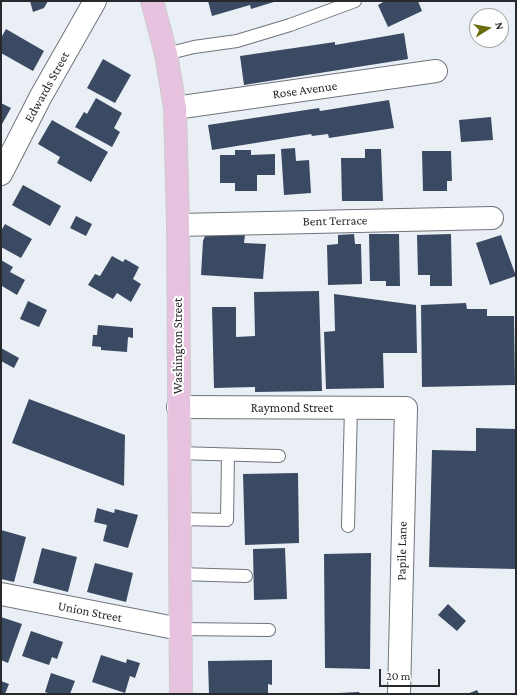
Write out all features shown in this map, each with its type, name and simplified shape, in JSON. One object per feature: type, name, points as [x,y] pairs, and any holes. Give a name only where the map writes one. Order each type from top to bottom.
[{"type":"main road","name":"Washington Street","points":[[152,1],[166,54],[175,108],[178,225],[178,452],[181,694]]},
{"type":"street","name":"Edwards Street","points":[[1,174],[41,96],[95,1]]},
{"type":"street","name":"Rose Avenue","points":[[175,108],[436,71]]},
{"type":"street","name":"Bent Terrace","points":[[178,225],[492,218]]},
{"type":"street","name":"Raymond Street","points":[[178,407],[406,408]]},
{"type":"street","name":"Papile Lane","points":[[399,694],[406,408]]},
{"type":"street","name":"Union Street","points":[[1,594],[180,629]]},
{"type":"lane","points":[[166,54],[194,47],[237,41],[290,25],[355,1]]},
{"type":"lane","points":[[348,526],[351,408]]},
{"type":"lane","points":[[178,452],[279,456]]},
{"type":"lane","points":[[179,519],[227,520],[228,455]]},
{"type":"lane","points":[[179,574],[246,576]]},
{"type":"lane","points":[[180,629],[269,630]]},
{"type":"building","points":[[30,1],[48,1],[44,8],[33,12]]},
{"type":"building","points":[[208,1],[277,1],[251,9],[250,5],[212,16]]},
{"type":"building","points":[[385,1],[418,1],[422,11],[388,27],[378,5]]},
{"type":"building","points":[[6,29],[44,51],[33,71],[1,53],[1,38]]},
{"type":"building","points":[[404,33],[408,59],[244,85],[240,56],[335,42],[335,45]]},
{"type":"building","points":[[103,59],[131,75],[115,103],[87,88]]},
{"type":"building","points":[[96,98],[122,113],[114,128],[120,132],[112,147],[75,127],[84,112],[87,114]]},
{"type":"building","points":[[389,100],[394,128],[329,138],[328,134],[312,136],[311,134],[212,150],[208,125],[319,108],[320,111]]},
{"type":"building","points":[[1,103],[11,108],[1,126]]},
{"type":"building","points":[[491,117],[493,140],[461,142],[459,120]]},
{"type":"building","points":[[52,120],[108,152],[91,182],[57,163],[60,157],[38,144]]},
{"type":"building","points":[[295,148],[296,161],[309,160],[311,193],[284,195],[281,149]]},
{"type":"building","points":[[365,149],[381,149],[383,201],[342,201],[341,158],[365,158]]},
{"type":"building","points":[[235,150],[251,150],[251,155],[275,154],[275,175],[257,175],[257,191],[235,191],[235,183],[220,183],[220,155],[235,155]]},
{"type":"building","points":[[422,151],[451,151],[452,181],[447,181],[447,191],[423,191]]},
{"type":"building","points":[[23,185],[61,206],[50,226],[12,205]]},
{"type":"building","points":[[76,216],[92,224],[86,236],[70,228]]},
{"type":"building","points":[[5,224],[32,239],[21,258],[1,247],[1,231]]},
{"type":"building","points":[[212,232],[245,235],[244,243],[266,244],[263,279],[201,275],[203,241],[205,236]]},
{"type":"building","points":[[354,234],[355,244],[361,244],[362,284],[328,285],[327,245],[338,244],[338,235]]},
{"type":"building","points":[[369,234],[399,234],[400,286],[386,286],[386,281],[370,281]]},
{"type":"building","points":[[451,234],[452,286],[430,286],[430,275],[418,275],[417,235]]},
{"type":"building","points":[[501,235],[516,276],[490,285],[476,243]]},
{"type":"building","points":[[112,256],[123,262],[125,259],[139,267],[133,279],[141,284],[131,302],[117,293],[113,299],[88,285],[95,274],[100,276]]},
{"type":"building","points":[[1,260],[13,267],[10,272],[25,280],[17,295],[2,286],[1,289]]},
{"type":"building","points":[[319,291],[322,391],[255,392],[255,387],[214,388],[212,307],[236,307],[236,337],[255,336],[254,292]]},
{"type":"building","points":[[334,294],[416,305],[417,353],[383,353],[384,388],[326,389],[324,332],[335,331]]},
{"type":"building","points":[[28,301],[47,310],[39,327],[20,319]]},
{"type":"building","points":[[466,303],[467,309],[487,309],[487,316],[514,316],[515,385],[422,387],[421,305]]},
{"type":"building","points":[[98,325],[133,328],[133,338],[128,337],[127,352],[101,350],[101,347],[92,346],[93,335],[97,335]]},
{"type":"building","points":[[1,348],[19,358],[14,368],[1,361]]},
{"type":"building","points":[[29,399],[125,435],[124,486],[12,443]]},
{"type":"building","points":[[476,428],[516,429],[515,569],[429,567],[432,450],[476,451]]},
{"type":"building","points":[[298,473],[299,543],[245,545],[243,474]]},
{"type":"building","points":[[97,508],[114,513],[115,509],[138,515],[128,548],[103,541],[107,525],[94,522]]},
{"type":"building","points":[[1,530],[26,537],[14,582],[1,579]]},
{"type":"building","points":[[42,548],[77,557],[68,592],[33,583]]},
{"type":"building","points":[[285,548],[287,599],[254,600],[253,549]]},
{"type":"building","points":[[371,553],[370,669],[325,668],[324,554]]},
{"type":"building","points":[[95,563],[133,573],[126,602],[87,592]]},
{"type":"building","points":[[448,604],[466,621],[457,631],[438,615]]},
{"type":"building","points":[[1,617],[22,624],[8,663],[1,660]]},
{"type":"building","points":[[31,631],[63,642],[57,659],[52,657],[49,665],[22,656]]},
{"type":"building","points":[[101,655],[126,663],[127,659],[140,663],[135,678],[130,676],[125,693],[92,682]]},
{"type":"building","points":[[272,660],[272,685],[268,684],[268,694],[209,694],[208,661]]},
{"type":"building","points":[[51,673],[75,681],[70,694],[51,694],[45,692]]},
{"type":"building","points":[[1,681],[9,684],[5,694],[1,694]]},
{"type":"building","points":[[477,690],[479,694],[467,694]]},
{"type":"building","points":[[359,692],[360,694],[339,694],[339,693]]}]
